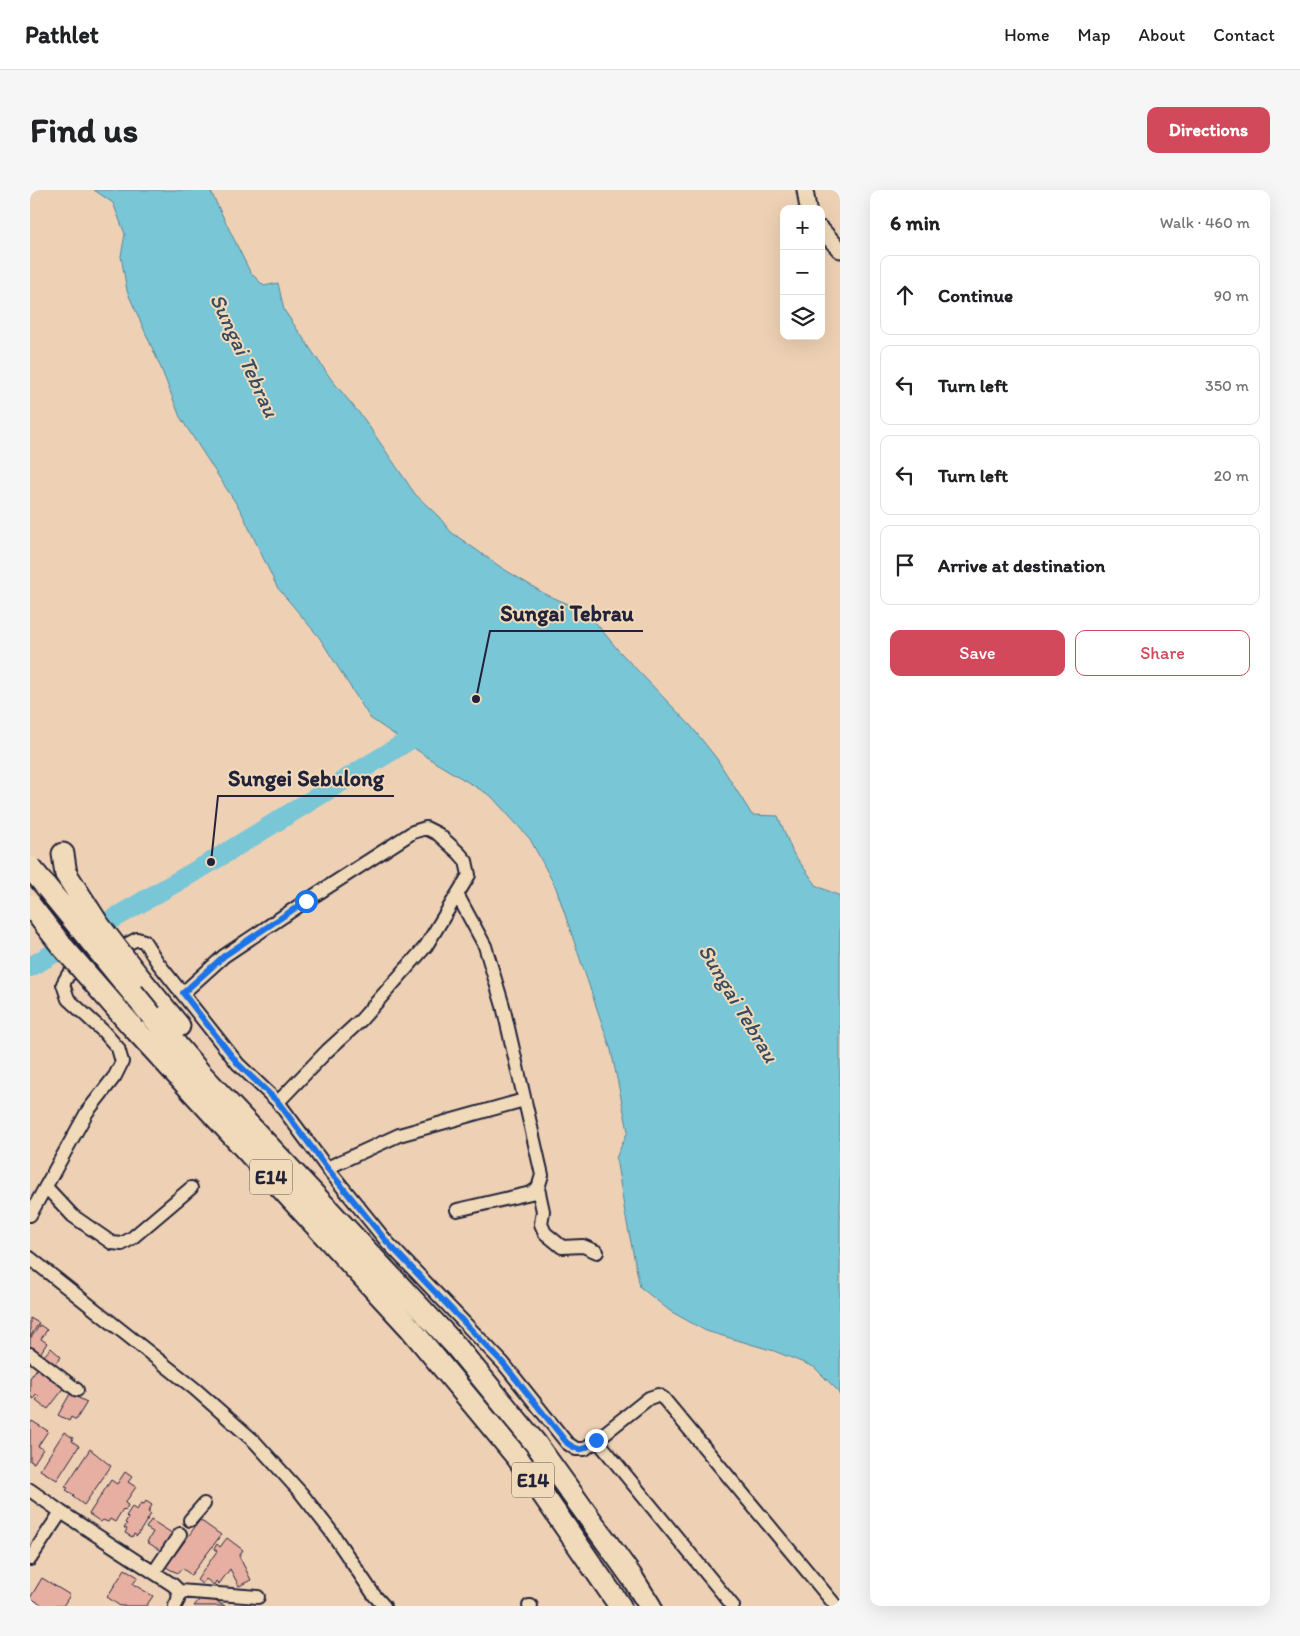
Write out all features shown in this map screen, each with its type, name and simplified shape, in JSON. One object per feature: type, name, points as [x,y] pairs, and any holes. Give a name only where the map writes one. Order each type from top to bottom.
[{"type":"highway","points":[[65,864],[98,924],[138,976],[215,1068],[252,1128]]},
{"type":"highway","name":"E14","points":[[30,867],[201,1074],[455,1345],[536,1444],[631,1576],[650,1606]]},
{"type":"highway","name":"E14","points":[[30,905],[62,946],[131,1025],[411,1329],[517,1457],[620,1606]]},
{"type":"street","points":[[805,190],[807,205]]},
{"type":"street","points":[[825,233],[840,250]]},
{"type":"street","points":[[183,993],[224,956],[413,832],[426,828],[438,834],[466,861],[469,875],[426,946],[361,1020],[327,1051],[278,1102]]},
{"type":"street","points":[[458,896],[485,946],[503,1006],[542,1175],[538,1188],[543,1211],[541,1224],[545,1234],[562,1247],[583,1246],[597,1252]]},
{"type":"street","points":[[30,1215],[87,1112],[115,1076],[122,1062],[118,1048],[103,1031],[68,999],[63,984],[68,975],[137,939],[144,941],[158,963],[238,1064],[278,1102],[327,1168],[387,1242],[503,1363],[567,1443],[576,1449],[585,1449],[649,1398],[658,1395],[664,1399],[836,1606]]},
{"type":"street","points":[[327,1168],[399,1135],[524,1100]]},
{"type":"street","points":[[46,1187],[73,1216],[112,1243],[122,1244],[132,1238],[191,1188]]},
{"type":"street","points":[[457,1210],[531,1193],[538,1188]]},
{"type":"street","points":[[30,1258],[195,1389],[254,1442],[301,1492],[381,1603]]},
{"type":"street","points":[[30,1354],[77,1390]]},
{"type":"street","points":[[596,1440],[733,1606]]},
{"type":"street","points":[[30,1490],[154,1572],[179,1591],[258,1597]]},
{"type":"street","points":[[190,1520],[204,1504]]},
{"type":"street","points":[[30,1559],[61,1512]]},
{"type":"street","points":[[154,1572],[180,1534]]},
{"type":"street","points":[[175,1606],[179,1591]]},
{"type":"water","points":[[94,190],[210,190],[250,272],[264,286],[278,283],[284,310],[331,379],[364,419],[415,494],[439,517],[451,532],[502,568],[545,594],[587,612],[618,650],[691,726],[717,759],[752,815],[778,816],[793,853],[817,886],[840,896],[840,1396],[837,1390],[814,1367],[774,1351],[706,1331],[670,1311],[640,1287],[616,1158],[628,1131],[611,1050],[556,888],[530,839],[491,796],[436,763],[370,718],[319,637],[277,587],[241,511],[180,417],[127,291],[121,256],[125,234],[113,203]]},
{"type":"building","points":[[30,1318],[39,1323],[30,1337]]},
{"type":"building","points":[[40,1325],[47,1330],[41,1339],[47,1343],[38,1357],[30,1352],[30,1339]]},
{"type":"building","points":[[51,1348],[61,1357],[52,1367],[42,1358]]},
{"type":"building","points":[[38,1367],[65,1387],[48,1409],[36,1400],[39,1397],[36,1394],[34,1399],[30,1396],[30,1378]]},
{"type":"building","points":[[70,1394],[87,1402],[76,1420],[71,1417],[69,1421],[58,1415]]},
{"type":"building","points":[[32,1421],[48,1431],[38,1446],[43,1449],[34,1463],[30,1461],[30,1424]]},
{"type":"building","points":[[64,1432],[73,1438],[72,1441],[79,1446],[57,1480],[40,1470]]},
{"type":"building","points":[[90,1449],[111,1466],[84,1505],[73,1497],[74,1495],[66,1490],[68,1488],[65,1487]]},
{"type":"building","points":[[125,1472],[132,1477],[128,1482],[136,1487],[125,1503],[128,1505],[125,1511],[123,1509],[115,1522],[110,1519],[108,1522],[103,1520],[101,1522],[89,1514],[111,1480],[117,1484]]},
{"type":"building","points":[[146,1501],[152,1505],[148,1512],[151,1514],[137,1536],[134,1534],[132,1537],[125,1533],[127,1529],[124,1528],[127,1524],[125,1523],[128,1518],[126,1516],[132,1507],[137,1510],[141,1503],[144,1504]]},
{"type":"building","points":[[151,1520],[175,1535],[164,1553],[147,1542],[153,1532],[146,1528]]},
{"type":"building","points":[[200,1520],[221,1535],[191,1575],[182,1568],[178,1573],[166,1567]]},
{"type":"building","points":[[227,1538],[243,1550],[239,1556],[251,1580],[239,1586],[230,1569],[219,1584],[216,1581],[214,1585],[206,1579],[202,1584],[197,1580],[217,1551],[214,1549],[217,1544],[220,1547]]},
{"type":"building","points":[[125,1569],[138,1577],[133,1584],[153,1596],[146,1606],[120,1606],[107,1597]]},
{"type":"building","points":[[42,1578],[70,1595],[63,1606],[39,1606],[41,1604],[30,1598]]},
{"type":"building","points":[[203,1595],[225,1606],[194,1606]]},
{"type":"waterway","points":[[30,967],[211,862],[429,728]]},
{"type":"place","name":"Sungai Tebrau","points":[[476,699]]},
{"type":"place","name":"Sungei Sebulong","points":[[211,862]]},
{"type":"route","points":[[306,901],[224,956],[183,993],[238,1064],[278,1102],[327,1168],[387,1242],[503,1363],[567,1443],[576,1449],[585,1449],[596,1440]]}]
